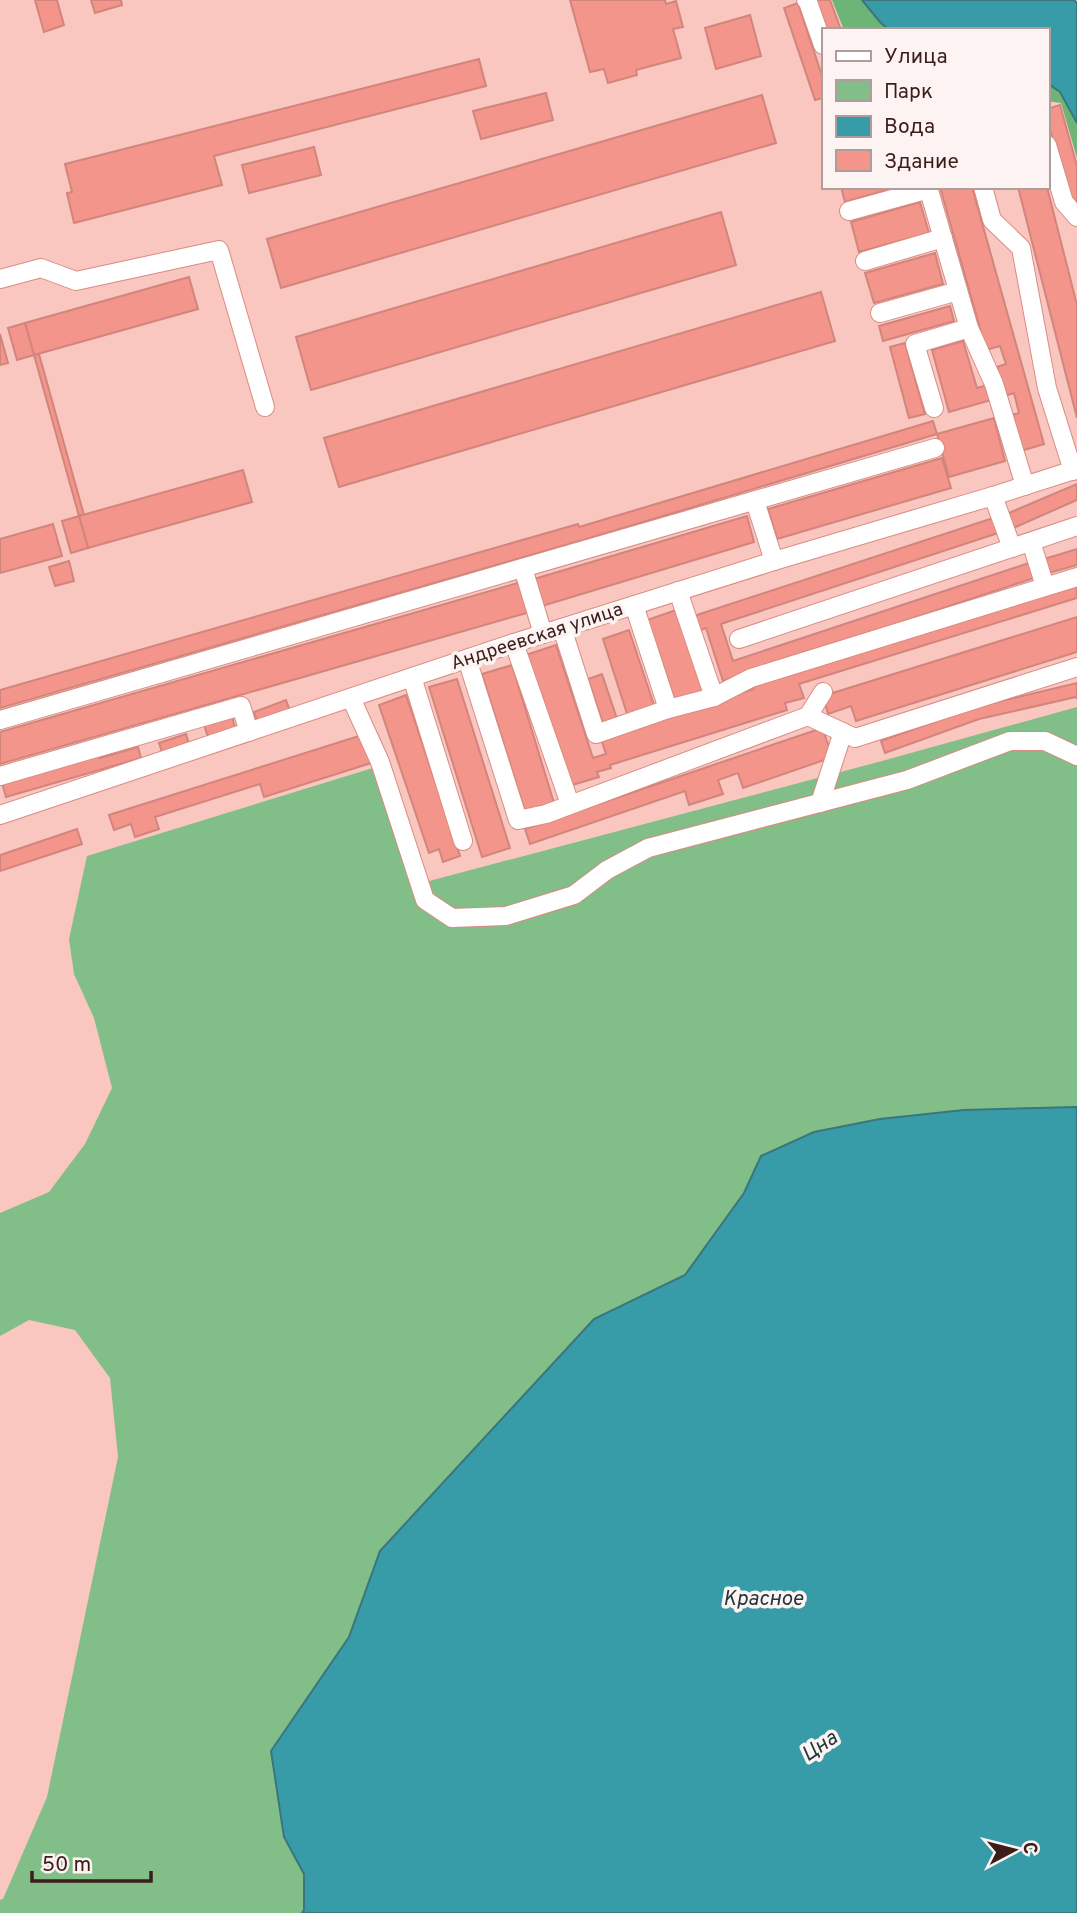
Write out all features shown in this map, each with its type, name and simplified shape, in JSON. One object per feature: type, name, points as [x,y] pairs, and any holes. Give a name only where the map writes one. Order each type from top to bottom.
[{"type":"street","points":[[806,0],[822,42]]},
{"type":"street","points":[[1049,152],[1063,202],[1077,217]]},
{"type":"street","points":[[849,211],[925,189]]},
{"type":"street","points":[[928,189],[969,328],[993,384],[1025,486]]},
{"type":"street","points":[[984,189],[992,220],[1021,248],[1047,388],[1075,470]]},
{"type":"street","points":[[865,261],[943,239]]},
{"type":"street","points":[[0,279],[41,268],[76,281],[219,250],[265,407]]},
{"type":"street","points":[[880,313],[958,291]]},
{"type":"street","points":[[934,408],[915,344],[969,328]]},
{"type":"street","points":[[0,720],[935,448]]},
{"type":"street","name":"Андреевская улица","points":[[1,811],[249,732],[514,643],[1075,470]]},
{"type":"street","points":[[993,496],[1012,548]]},
{"type":"street","points":[[755,500],[774,561]]},
{"type":"street","points":[[738,639],[1077,526]]},
{"type":"street","points":[[1031,542],[1045,586]]},
{"type":"street","points":[[523,568],[543,634]]},
{"type":"street","points":[[562,628],[596,734],[668,709],[714,697],[751,678],[1077,577]]},
{"type":"street","points":[[678,591],[714,697]]},
{"type":"street","points":[[634,605],[668,709]]},
{"type":"street","points":[[514,643],[570,804]]},
{"type":"street","points":[[467,659],[518,820],[546,814],[808,716],[823,692]]},
{"type":"street","points":[[808,716],[855,738],[1077,667]]},
{"type":"street","points":[[412,677],[463,841]]},
{"type":"street","points":[[351,698],[380,762],[425,900],[452,918],[506,916],[574,895],[607,870],[648,848],[907,780],[1010,741],[1045,741],[1077,756]]},
{"type":"street","points":[[0,776],[242,706],[249,732]]},
{"type":"street","points":[[820,803],[843,732]]},
{"type":"green space","points":[[832,0],[862,0],[887,28],[843,28]]},
{"type":"green space","points":[[1049,84],[1060,92],[1077,123],[1077,158],[1061,103],[1049,101]]},
{"type":"green space","points":[[1077,707],[1077,1107],[964,1110],[880,1119],[814,1132],[761,1156],[744,1193],[685,1275],[594,1319],[380,1551],[349,1637],[271,1751],[284,1837],[304,1874],[302,1913],[0,1913],[0,1900],[3,1899],[47,1797],[118,1457],[110,1378],[75,1330],[29,1320],[0,1336],[0,1213],[49,1192],[85,1144],[112,1088],[94,1018],[74,974],[69,939],[87,856],[376,767],[418,884]]},
{"type":"water","points":[[862,0],[1074,0],[1077,3],[1077,123],[1060,92],[1049,84],[1049,28],[887,28]]},
{"type":"water","name":"Красное","points":[[1077,1107],[1077,1913],[302,1913],[304,1874],[284,1837],[271,1751],[349,1637],[380,1551],[594,1319],[685,1275],[744,1193],[761,1156],[814,1132],[880,1119],[964,1110]]},
{"type":"building","points":[[35,0],[57,0],[64,25],[44,32]]},
{"type":"building","points":[[91,0],[121,0],[122,5],[95,13]]},
{"type":"building","points":[[570,0],[665,0],[666,4],[676,1],[683,27],[673,29],[681,58],[636,70],[637,75],[608,83],[604,69],[590,72]]},
{"type":"building","points":[[815,0],[830,0],[840,28],[826,28]]},
{"type":"building","points":[[798,3],[822,76],[822,98],[815,100],[784,8]]},
{"type":"building","points":[[750,15],[761,56],[716,69],[705,28]]},
{"type":"building","points":[[479,59],[486,86],[214,156],[222,185],[74,223],[67,193],[72,192],[65,164]]},
{"type":"building","points":[[546,93],[553,120],[481,139],[473,111]]},
{"type":"building","points":[[762,95],[776,143],[281,288],[267,239]]},
{"type":"building","points":[[1060,105],[1077,166],[1077,201],[1071,203],[1049,126],[1049,108]]},
{"type":"building","points":[[314,147],[321,175],[249,193],[242,165]]},
{"type":"building","points":[[842,189],[890,189],[845,202]]},
{"type":"building","points":[[941,189],[973,189],[1044,444],[1021,451],[1011,415],[1019,413],[1014,393],[1005,396],[997,367],[1006,364],[1000,346],[986,350]]},
{"type":"building","points":[[1019,189],[1048,189],[1077,305],[1077,418]]},
{"type":"building","points":[[920,202],[929,233],[859,252],[851,222]]},
{"type":"building","points":[[721,212],[736,265],[311,390],[296,337]]},
{"type":"building","points":[[935,253],[943,284],[874,303],[865,273]]},
{"type":"building","points":[[189,277],[198,309],[34,355],[25,323]]},
{"type":"building","points":[[821,292],[835,341],[339,487],[324,438]]},
{"type":"building","points":[[950,306],[954,321],[883,341],[879,326]]},
{"type":"building","points":[[25,323],[34,355],[17,360],[8,328]]},
{"type":"building","points":[[0,334],[8,363],[0,365]]},
{"type":"building","points":[[963,341],[977,388],[987,385],[991,400],[949,412],[932,350]]},
{"type":"building","points":[[905,343],[925,414],[909,418],[890,347]]},
{"type":"building","points":[[39,354],[84,515],[79,516],[34,355]]},
{"type":"building","points":[[994,418],[1005,461],[949,477],[937,434]]},
{"type":"building","points":[[933,421],[937,434],[583,540],[0,708],[0,690],[578,524],[579,527]]},
{"type":"building","points":[[942,458],[951,488],[777,539],[768,509]]},
{"type":"building","points":[[243,470],[252,502],[88,548],[79,516]]},
{"type":"building","points":[[1077,484],[1077,500],[1011,529],[1004,515]]},
{"type":"building","points":[[79,516],[88,548],[71,553],[62,521]]},
{"type":"building","points":[[747,516],[754,542],[542,606],[534,579]]},
{"type":"building","points":[[993,518],[998,533],[721,624],[733,661],[1032,562],[1037,577],[723,681],[706,628],[696,632],[691,617]]},
{"type":"building","points":[[53,524],[62,556],[0,573],[0,539]]},
{"type":"building","points":[[1077,549],[1077,565],[1045,574],[1041,560]]},
{"type":"building","points":[[69,561],[74,581],[55,586],[49,567]]},
{"type":"building","points":[[521,582],[530,612],[0,764],[0,732]]},
{"type":"building","points":[[1077,582],[1077,598],[799,684],[804,698],[785,703],[787,710],[610,765],[611,768],[597,772],[599,777],[569,786],[526,655],[556,645],[593,758],[606,754],[600,736],[754,689],[752,682]]},
{"type":"building","points":[[676,610],[704,691],[675,701],[647,620]]},
{"type":"building","points":[[1077,617],[1077,652],[856,721],[851,706],[828,714],[823,696]]},
{"type":"building","points":[[629,630],[656,711],[629,720],[603,639]]},
{"type":"building","points":[[512,665],[554,803],[525,812],[482,674]]},
{"type":"building","points":[[602,674],[617,719],[603,724],[588,679]]},
{"type":"building","points":[[457,679],[510,848],[482,857],[429,687]]},
{"type":"building","points":[[1077,683],[1077,699],[1076,697],[979,719],[885,753],[881,741],[976,707]]},
{"type":"building","points":[[406,695],[460,856],[443,862],[439,849],[429,853],[379,705]]},
{"type":"building","points":[[286,700],[290,711],[258,724],[254,712]]},
{"type":"building","points":[[232,716],[235,728],[208,737],[204,725]]},
{"type":"building","points":[[822,728],[833,757],[743,788],[738,773],[718,780],[723,794],[689,805],[685,791],[530,844],[525,829]]},
{"type":"building","points":[[186,734],[189,744],[162,752],[159,743]]},
{"type":"building","points":[[362,735],[371,763],[264,797],[260,784],[155,817],[159,829],[135,837],[131,824],[114,830],[109,815]]},
{"type":"building","points":[[138,747],[141,758],[6,797],[2,783]]},
{"type":"building","points":[[77,829],[82,844],[0,871],[0,855]]},
{"type":"water label","name":"Цна","points":[[820,1747]]}]
